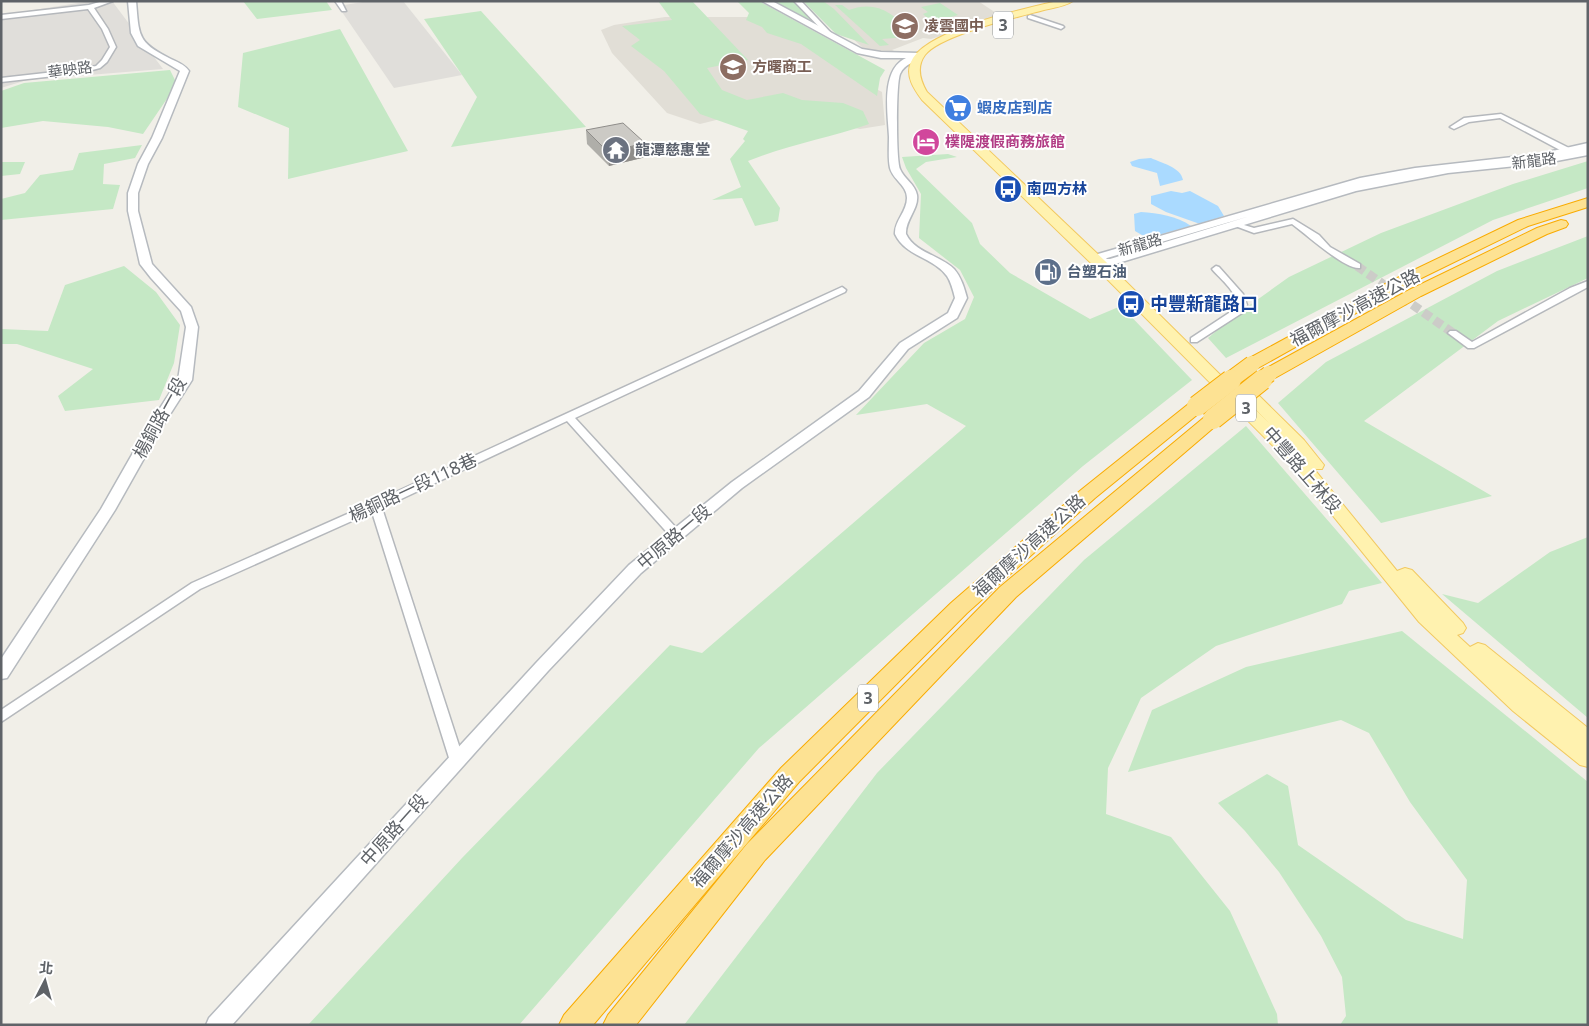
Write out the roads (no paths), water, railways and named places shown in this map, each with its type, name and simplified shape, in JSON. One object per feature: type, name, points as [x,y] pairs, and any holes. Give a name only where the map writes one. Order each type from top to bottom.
[{"type":"highway","name":"福爾摩沙高速公路","points":[[618,1025],[756,852],[1016,586],[1205,412],[1252,364],[1412,276],[1523,224],[1588,202]]},
{"type":"highway","name":"福爾摩沙高速公路","points":[[574,1025],[790,774],[960,608],[1088,494],[1205,412],[1269,374],[1415,293],[1542,231],[1588,215]]},
{"type":"main road","name":"3","points":[[923,57],[954,40],[1074,2]]},
{"type":"main road","name":"3","points":[[923,57],[935,42],[947,37],[1074,2]]},
{"type":"main road","name":"中豐路上林段","points":[[923,57],[915,67],[914,78],[916,86],[926,98],[1194,340],[1298,443],[1389,556],[1444,617],[1486,657],[1588,740]]},
{"type":"main road","name":"中豐路上林段","points":[[1104,260],[1297,460],[1426,617],[1520,705],[1588,759]]},
{"type":"street","points":[[1,17],[90,6],[110,1]]},
{"type":"street","name":"楊銅路一段","points":[[1,673],[108,510],[152,430],[176,397],[185,380],[192,327],[187,310],[146,264],[133,211],[133,193],[143,164],[157,138],[185,71],[180,66],[146,51],[135,37],[132,1]]},
{"type":"street","points":[[344,10],[339,2],[348,1]]},
{"type":"street","points":[[766,1],[860,51],[923,57]]},
{"type":"street","points":[[797,1],[830,35]]},
{"type":"street","name":"華映路","points":[[1,80],[81,71],[98,67],[105,61],[113,47],[105,29],[90,6]]},
{"type":"street","points":[[1030,17],[1061,27]]},
{"type":"street","name":"中原路一段","points":[[217,1025],[635,569],[737,485],[864,394],[904,346],[953,315],[961,298],[952,275],[914,250],[903,240],[900,231],[903,219],[911,205],[912,197],[908,184],[899,177],[895,169],[892,91],[896,74],[903,63],[923,57]]},
{"type":"street","points":[[1454,127],[1466,120],[1501,116],[1578,153]]},
{"type":"street","name":"新龍路","points":[[1104,260],[1354,188],[1448,170],[1578,153],[1588,146]]},
{"type":"street","name":"新龍路","points":[[1104,260],[1343,186],[1389,175],[1578,153]]},
{"type":"street","points":[[1234,224],[1254,231],[1293,221],[1316,237],[1327,249],[1357,266]]},
{"type":"street","points":[[1194,340],[1239,310],[1242,305],[1240,296],[1216,270]]},
{"type":"street","points":[[1453,333],[1471,346],[1496,334],[1573,290],[1588,284]]},
{"type":"street","name":"楊銅路一段118巷","points":[[1,716],[196,586],[376,506],[842,290]]},
{"type":"street","points":[[568,416],[676,535]]},
{"type":"street","points":[[376,506],[457,761]]},
{"type":"water","points":[[1151,158],[1175,169],[1183,180],[1160,186],[1157,173],[1132,166],[1130,162]]},
{"type":"water","points":[[1171,191],[1182,193],[1190,191],[1218,206],[1224,216],[1200,224],[1166,212],[1151,204],[1151,196]]},
{"type":"water","points":[[1141,212],[1167,216],[1191,226],[1147,238],[1135,231],[1134,214]]},
{"type":"tunnel","points":[[1357,266],[1453,333]]},
{"type":"place","name":"凌雲國中","points":[[905,26]]},
{"type":"place","name":"方曙商工","points":[[733,67]]},
{"type":"place","name":"蝦皮店到店","points":[[958,108]]},
{"type":"place","name":"樸隄渡假商務旅館","points":[[926,142]]},
{"type":"place","name":"龍潭慈惠堂","points":[[616,150]]},
{"type":"place","name":"南四方林","points":[[1008,189]]},
{"type":"place","name":"台塑石油","points":[[1048,272]]},
{"type":"place","name":"中豐新龍路口","points":[[1131,304]]}]
